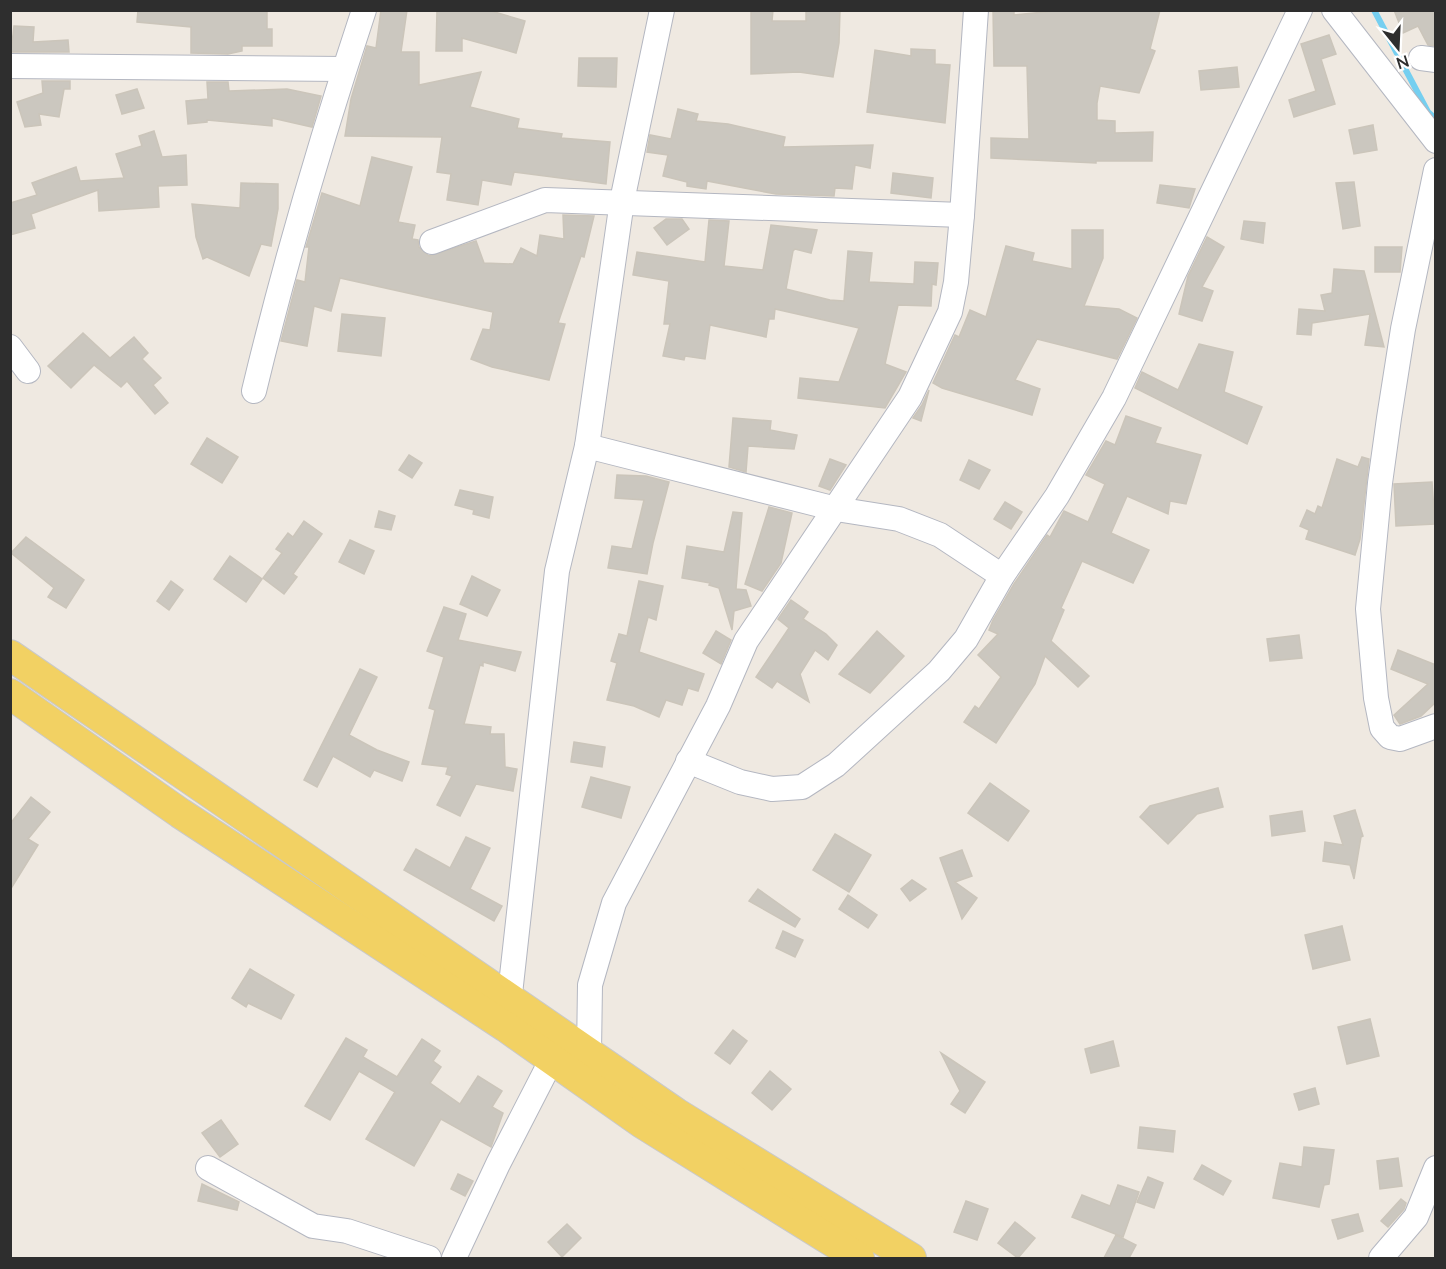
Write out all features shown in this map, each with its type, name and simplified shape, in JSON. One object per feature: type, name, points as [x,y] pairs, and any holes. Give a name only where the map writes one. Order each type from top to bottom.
[{"type":"main road","points":[[10,655],[676,1113],[911,1258]]},
{"type":"main road","points":[[10,694],[189,819],[506,1027],[642,1124],[859,1258]]},
{"type":"street","points":[[254,391],[287,261],[344,69],[364,10]]},
{"type":"street","points":[[506,1027],[557,571],[586,446],[622,201],[662,10]]},
{"type":"street","points":[[588,1052],[590,985],[614,903],[718,706],[746,641],[910,397],[950,312],[956,282],[962,215],[975,10]]},
{"type":"street","points":[[688,761],[740,782],[771,789],[802,786],[836,765],[939,671],[966,639],[1002,576],[1057,496],[1114,398],[1300,10]]},
{"type":"street","points":[[1334,10],[1436,141]]},
{"type":"street","points":[[10,66],[344,69]]},
{"type":"street","points":[[1436,170],[1403,329],[1389,418],[1380,483],[1368,609],[1376,698],[1382,728],[1390,737],[1400,739],[1436,726]]},
{"type":"street","points":[[432,242],[545,200],[962,215]]},
{"type":"street","points":[[10,347],[28,371]]},
{"type":"street","points":[[586,446],[836,508],[899,519],[922,526],[940,535],[1002,576]]},
{"type":"street","points":[[454,1258],[498,1164],[552,1059]]},
{"type":"street","points":[[208,1168],[313,1226],[347,1231],[429,1258]]},
{"type":"street","points":[[1381,1258],[1416,1217],[1436,1168]]},
{"type":"building","points":[[138,10],[267,10],[267,29],[272,29],[272,46],[242,46],[242,51],[228,54],[191,53],[191,27],[137,22]]},
{"type":"building","points":[[381,10],[407,10],[401,52],[419,52],[419,85],[481,72],[470,107],[519,119],[517,128],[562,134],[561,138],[610,142],[606,184],[514,172],[511,185],[482,180],[478,205],[447,200],[451,174],[437,172],[442,137],[345,136],[351,99],[367,46],[376,48]]},
{"type":"building","points":[[437,10],[488,10],[525,21],[516,53],[462,38],[462,51],[436,51]]},
{"type":"building","points":[[751,10],[773,10],[772,21],[806,21],[806,10],[840,10],[839,43],[833,77],[799,72],[751,74]]},
{"type":"building","points":[[993,10],[1014,10],[1014,15],[1065,10],[1160,10],[1150,49],[1155,51],[1139,93],[1100,86],[1097,103],[1097,120],[1115,121],[1115,133],[1153,132],[1152,161],[1096,161],[1096,163],[991,158],[991,138],[1029,139],[1027,66],[994,66]]},
{"type":"building","points":[[1394,10],[1436,10],[1436,46],[1428,45],[1418,26],[1403,33]]},
{"type":"building","points":[[14,26],[34,27],[33,42],[68,40],[69,52],[11,52]]},
{"type":"building","points":[[1329,35],[1336,54],[1321,59],[1335,104],[1294,117],[1289,100],[1316,91],[1301,44]]},
{"type":"building","points":[[911,49],[935,50],[935,64],[950,65],[945,123],[867,112],[875,50],[911,56]]},
{"type":"building","points":[[579,58],[617,58],[616,87],[578,86]]},
{"type":"building","points":[[1237,67],[1239,87],[1201,90],[1199,71]]},
{"type":"building","points":[[42,81],[70,81],[70,89],[64,89],[59,117],[39,114],[41,125],[25,127],[17,102],[43,93]]},
{"type":"building","points":[[207,82],[228,82],[229,91],[287,89],[321,96],[312,127],[272,118],[272,126],[207,120],[207,122],[188,124],[186,101],[208,99]]},
{"type":"building","points":[[137,89],[144,108],[122,114],[116,95]]},
{"type":"building","points":[[678,109],[698,114],[696,121],[728,124],[785,137],[783,147],[873,145],[870,168],[855,165],[852,189],[835,188],[834,196],[776,194],[707,181],[706,189],[687,186],[687,182],[663,176],[668,155],[647,152],[650,135],[671,139]]},
{"type":"building","points":[[1373,125],[1377,150],[1354,154],[1349,130]]},
{"type":"building","points":[[154,131],[162,157],[186,155],[187,185],[158,186],[159,207],[99,211],[98,190],[31,214],[35,228],[10,235],[10,203],[37,195],[32,183],[76,167],[80,181],[124,178],[116,154],[142,146],[139,136]]},
{"type":"building","points":[[372,157],[412,167],[398,222],[415,225],[412,239],[418,240],[419,247],[429,256],[476,241],[484,263],[513,264],[521,248],[537,256],[540,235],[564,239],[563,215],[594,216],[584,257],[581,256],[558,323],[565,324],[549,380],[492,367],[471,359],[483,329],[490,330],[493,312],[340,278],[331,311],[314,306],[307,346],[281,341],[297,280],[305,282],[309,247],[306,247],[322,193],[360,206]]},
{"type":"building","points":[[893,173],[933,178],[931,198],[891,193]]},
{"type":"building","points":[[1354,182],[1360,226],[1343,229],[1336,183]]},
{"type":"building","points":[[241,183],[278,184],[278,209],[271,246],[261,244],[249,276],[207,257],[203,259],[196,237],[192,204],[240,208]]},
{"type":"building","points":[[1160,185],[1195,189],[1189,208],[1157,203]]},
{"type":"building","points":[[666,219],[682,219],[689,229],[667,245],[654,228]]},
{"type":"building","points":[[709,220],[729,221],[724,266],[763,270],[771,225],[817,230],[811,253],[795,249],[793,251],[786,289],[830,300],[844,301],[848,251],[872,253],[869,282],[914,284],[915,262],[938,263],[936,285],[932,284],[931,306],[898,305],[885,364],[906,372],[885,408],[798,398],[800,378],[839,382],[859,328],[775,309],[774,319],[769,319],[766,337],[710,325],[705,359],[685,356],[684,360],[663,356],[670,324],[664,324],[669,281],[633,275],[637,252],[705,262]]},
{"type":"building","points":[[1244,221],[1265,223],[1263,243],[1241,239]]},
{"type":"building","points":[[1072,230],[1103,230],[1103,258],[1084,306],[1119,309],[1137,318],[1117,359],[1037,339],[1015,380],[1040,389],[1032,415],[942,388],[933,383],[955,335],[959,337],[970,310],[986,317],[1006,246],[1034,253],[1032,261],[1072,269]]},
{"type":"building","points":[[1207,237],[1224,247],[1202,287],[1213,291],[1202,321],[1179,314],[1188,276]]},
{"type":"building","points":[[1375,247],[1402,247],[1400,272],[1375,272]]},
{"type":"building","points":[[1334,269],[1364,271],[1384,347],[1365,345],[1370,314],[1312,323],[1311,335],[1297,334],[1299,309],[1325,311],[1321,295],[1332,293]]},
{"type":"building","points":[[342,314],[385,318],[381,356],[338,351]]},
{"type":"building","points":[[83,333],[110,358],[134,337],[148,353],[142,359],[161,378],[153,385],[168,403],[155,414],[127,381],[121,387],[94,365],[71,388],[48,366]]},
{"type":"building","points":[[1199,344],[1233,352],[1224,392],[1262,407],[1247,444],[1135,388],[1142,372],[1178,390]]},
{"type":"building","points":[[929,390],[921,421],[913,418],[922,405]]},
{"type":"building","points":[[1126,416],[1161,428],[1155,443],[1201,455],[1186,504],[1170,501],[1168,514],[1127,496],[1111,533],[1149,550],[1133,583],[1082,561],[1061,608],[1064,610],[1051,641],[1089,676],[1078,687],[1045,656],[1035,684],[996,743],[964,722],[975,706],[979,709],[1001,677],[978,655],[998,634],[989,630],[993,620],[1047,535],[1050,537],[1064,511],[1088,522],[1105,484],[1086,475],[1106,441],[1115,445]]},
{"type":"building","points":[[733,418],[771,421],[770,430],[797,435],[794,449],[748,446],[746,472],[729,467]]},
{"type":"building","points":[[207,438],[238,457],[222,483],[191,464]]},
{"type":"building","points":[[409,455],[422,463],[412,478],[399,470]]},
{"type":"building","points":[[1362,457],[1369,459],[1360,539],[1355,555],[1306,539],[1309,530],[1300,526],[1307,510],[1315,514],[1318,506],[1322,508],[1337,459],[1358,467]]},
{"type":"building","points":[[830,459],[846,465],[830,490],[819,486]]},
{"type":"building","points":[[969,460],[990,470],[979,489],[960,480]]},
{"type":"building","points":[[617,475],[646,476],[669,482],[647,574],[608,568],[612,546],[632,549],[644,500],[615,498]]},
{"type":"building","points":[[1432,482],[1435,524],[1396,526],[1394,484]]},
{"type":"building","points":[[460,490],[493,497],[489,518],[473,514],[474,510],[455,505]]},
{"type":"building","points":[[1005,502],[1022,512],[1011,529],[994,519]]},
{"type":"building","points":[[769,507],[792,513],[781,563],[762,591],[745,584]]},
{"type":"building","points":[[379,511],[395,516],[391,530],[375,527]]},
{"type":"building","points":[[733,512],[742,513],[736,589],[746,590],[751,606],[734,611],[732,630],[719,588],[709,585],[710,583],[682,578],[687,546],[724,552]]},
{"type":"building","points":[[304,521],[322,534],[293,574],[297,577],[284,594],[263,578],[282,553],[276,549],[288,533],[293,537]]},
{"type":"building","points":[[26,537],[84,580],[66,608],[48,597],[54,588],[11,553]]},
{"type":"building","points":[[350,540],[374,551],[364,574],[339,562]]},
{"type":"building","points":[[230,556],[262,579],[246,602],[214,579]]},
{"type":"building","points":[[472,576],[500,590],[487,616],[460,604]]},
{"type":"building","points":[[171,581],[183,590],[169,610],[157,601]]},
{"type":"building","points":[[639,581],[663,586],[656,620],[648,617],[639,652],[704,674],[698,691],[688,688],[682,705],[666,700],[659,717],[634,706],[607,700],[617,663],[611,661],[619,634],[627,636]]},
{"type":"building","points":[[791,600],[808,612],[803,619],[826,634],[837,645],[828,660],[815,650],[800,674],[809,702],[777,681],[772,688],[756,677],[789,628],[778,619]]},
{"type":"building","points":[[444,607],[466,614],[458,640],[521,652],[515,671],[483,662],[483,666],[480,665],[464,724],[491,727],[490,734],[504,734],[505,767],[517,769],[513,791],[476,784],[460,816],[437,805],[452,776],[446,774],[448,767],[422,764],[435,710],[429,708],[444,657],[427,651]]},
{"type":"building","points":[[716,631],[731,640],[721,664],[703,653]]},
{"type":"building","points":[[877,631],[904,656],[870,693],[839,674]]},
{"type":"building","points":[[1299,635],[1302,658],[1270,661],[1267,639]]},
{"type":"building","points":[[1398,650],[1436,665],[1435,703],[1421,716],[1400,724],[1394,715],[1428,684],[1391,669]]},
{"type":"building","points":[[360,669],[377,677],[349,735],[377,750],[409,762],[402,781],[374,770],[370,777],[333,756],[317,787],[304,780]]},
{"type":"building","points":[[574,742],[605,747],[602,767],[571,762]]},
{"type":"building","points":[[591,777],[630,787],[621,818],[582,807]]},
{"type":"building","points":[[990,783],[1029,811],[1008,841],[968,813]]},
{"type":"building","points":[[1218,788],[1223,807],[1197,814],[1168,844],[1140,817],[1150,806]]},
{"type":"building","points":[[31,797],[50,812],[28,839],[38,845],[10,890],[10,824]]},
{"type":"building","points":[[1355,810],[1363,836],[1354,879],[1350,865],[1323,861],[1325,842],[1343,845],[1334,816]]},
{"type":"building","points":[[1302,811],[1305,831],[1272,836],[1270,816]]},
{"type":"building","points":[[835,834],[871,855],[849,892],[813,870]]},
{"type":"building","points":[[466,837],[490,848],[470,889],[502,906],[494,921],[404,870],[416,849],[450,868]]},
{"type":"building","points":[[962,850],[972,876],[955,882],[977,898],[962,919],[940,858]]},
{"type":"building","points":[[912,880],[926,889],[910,901],[901,889]]},
{"type":"building","points":[[758,889],[800,919],[795,927],[749,901]]},
{"type":"building","points":[[848,895],[877,915],[868,928],[839,909]]},
{"type":"building","points":[[1342,926],[1350,960],[1313,969],[1305,935]]},
{"type":"building","points":[[783,931],[803,940],[795,957],[776,948]]},
{"type":"building","points":[[250,969],[294,995],[281,1019],[248,1003],[246,1007],[232,998]]},
{"type":"building","points":[[1370,1019],[1379,1056],[1347,1064],[1338,1027]]},
{"type":"building","points":[[733,1030],[747,1041],[730,1064],[715,1053]]},
{"type":"building","points":[[346,1038],[367,1050],[363,1057],[397,1077],[422,1039],[440,1051],[433,1061],[441,1067],[430,1083],[460,1104],[478,1076],[502,1091],[492,1107],[503,1113],[491,1147],[441,1119],[414,1166],[366,1139],[395,1092],[359,1071],[330,1120],[305,1106]]},
{"type":"building","points":[[1113,1041],[1119,1066],[1091,1073],[1085,1049]]},
{"type":"building","points":[[941,1053],[985,1082],[965,1113],[951,1104],[960,1091]]},
{"type":"building","points":[[770,1071],[791,1089],[772,1110],[752,1093]]},
{"type":"building","points":[[1315,1088],[1319,1104],[1299,1110],[1294,1094]]},
{"type":"building","points":[[221,1120],[238,1144],[220,1157],[202,1133]]},
{"type":"building","points":[[1140,1127],[1175,1131],[1173,1152],[1138,1148]]},
{"type":"building","points":[[1304,1147],[1334,1150],[1329,1184],[1324,1185],[1319,1207],[1273,1198],[1280,1163],[1302,1167]]},
{"type":"building","points":[[1398,1158],[1402,1186],[1380,1189],[1377,1161]]},
{"type":"building","points":[[1202,1165],[1231,1181],[1223,1195],[1194,1179]]},
{"type":"building","points":[[458,1174],[473,1181],[465,1196],[451,1189]]},
{"type":"building","points":[[1148,1177],[1163,1183],[1154,1208],[1137,1202]]},
{"type":"building","points":[[202,1184],[239,1202],[237,1210],[198,1201]]},
{"type":"building","points":[[1118,1185],[1139,1192],[1123,1237],[1072,1217],[1082,1195],[1110,1206]]},
{"type":"building","points":[[1401,1199],[1406,1203],[1404,1209],[1388,1227],[1381,1221]]},
{"type":"building","points":[[966,1201],[988,1209],[977,1240],[954,1232]]},
{"type":"building","points":[[1358,1214],[1363,1231],[1338,1239],[1332,1220]]},
{"type":"building","points":[[1015,1222],[1035,1238],[1018,1258],[998,1243]]},
{"type":"building","points":[[567,1224],[581,1238],[562,1257],[548,1242]]},
{"type":"building","points":[[1116,1235],[1136,1245],[1129,1258],[1104,1258]]},
{"type":"waterway","points":[[1374,10],[1428,112],[1436,119]]}]
